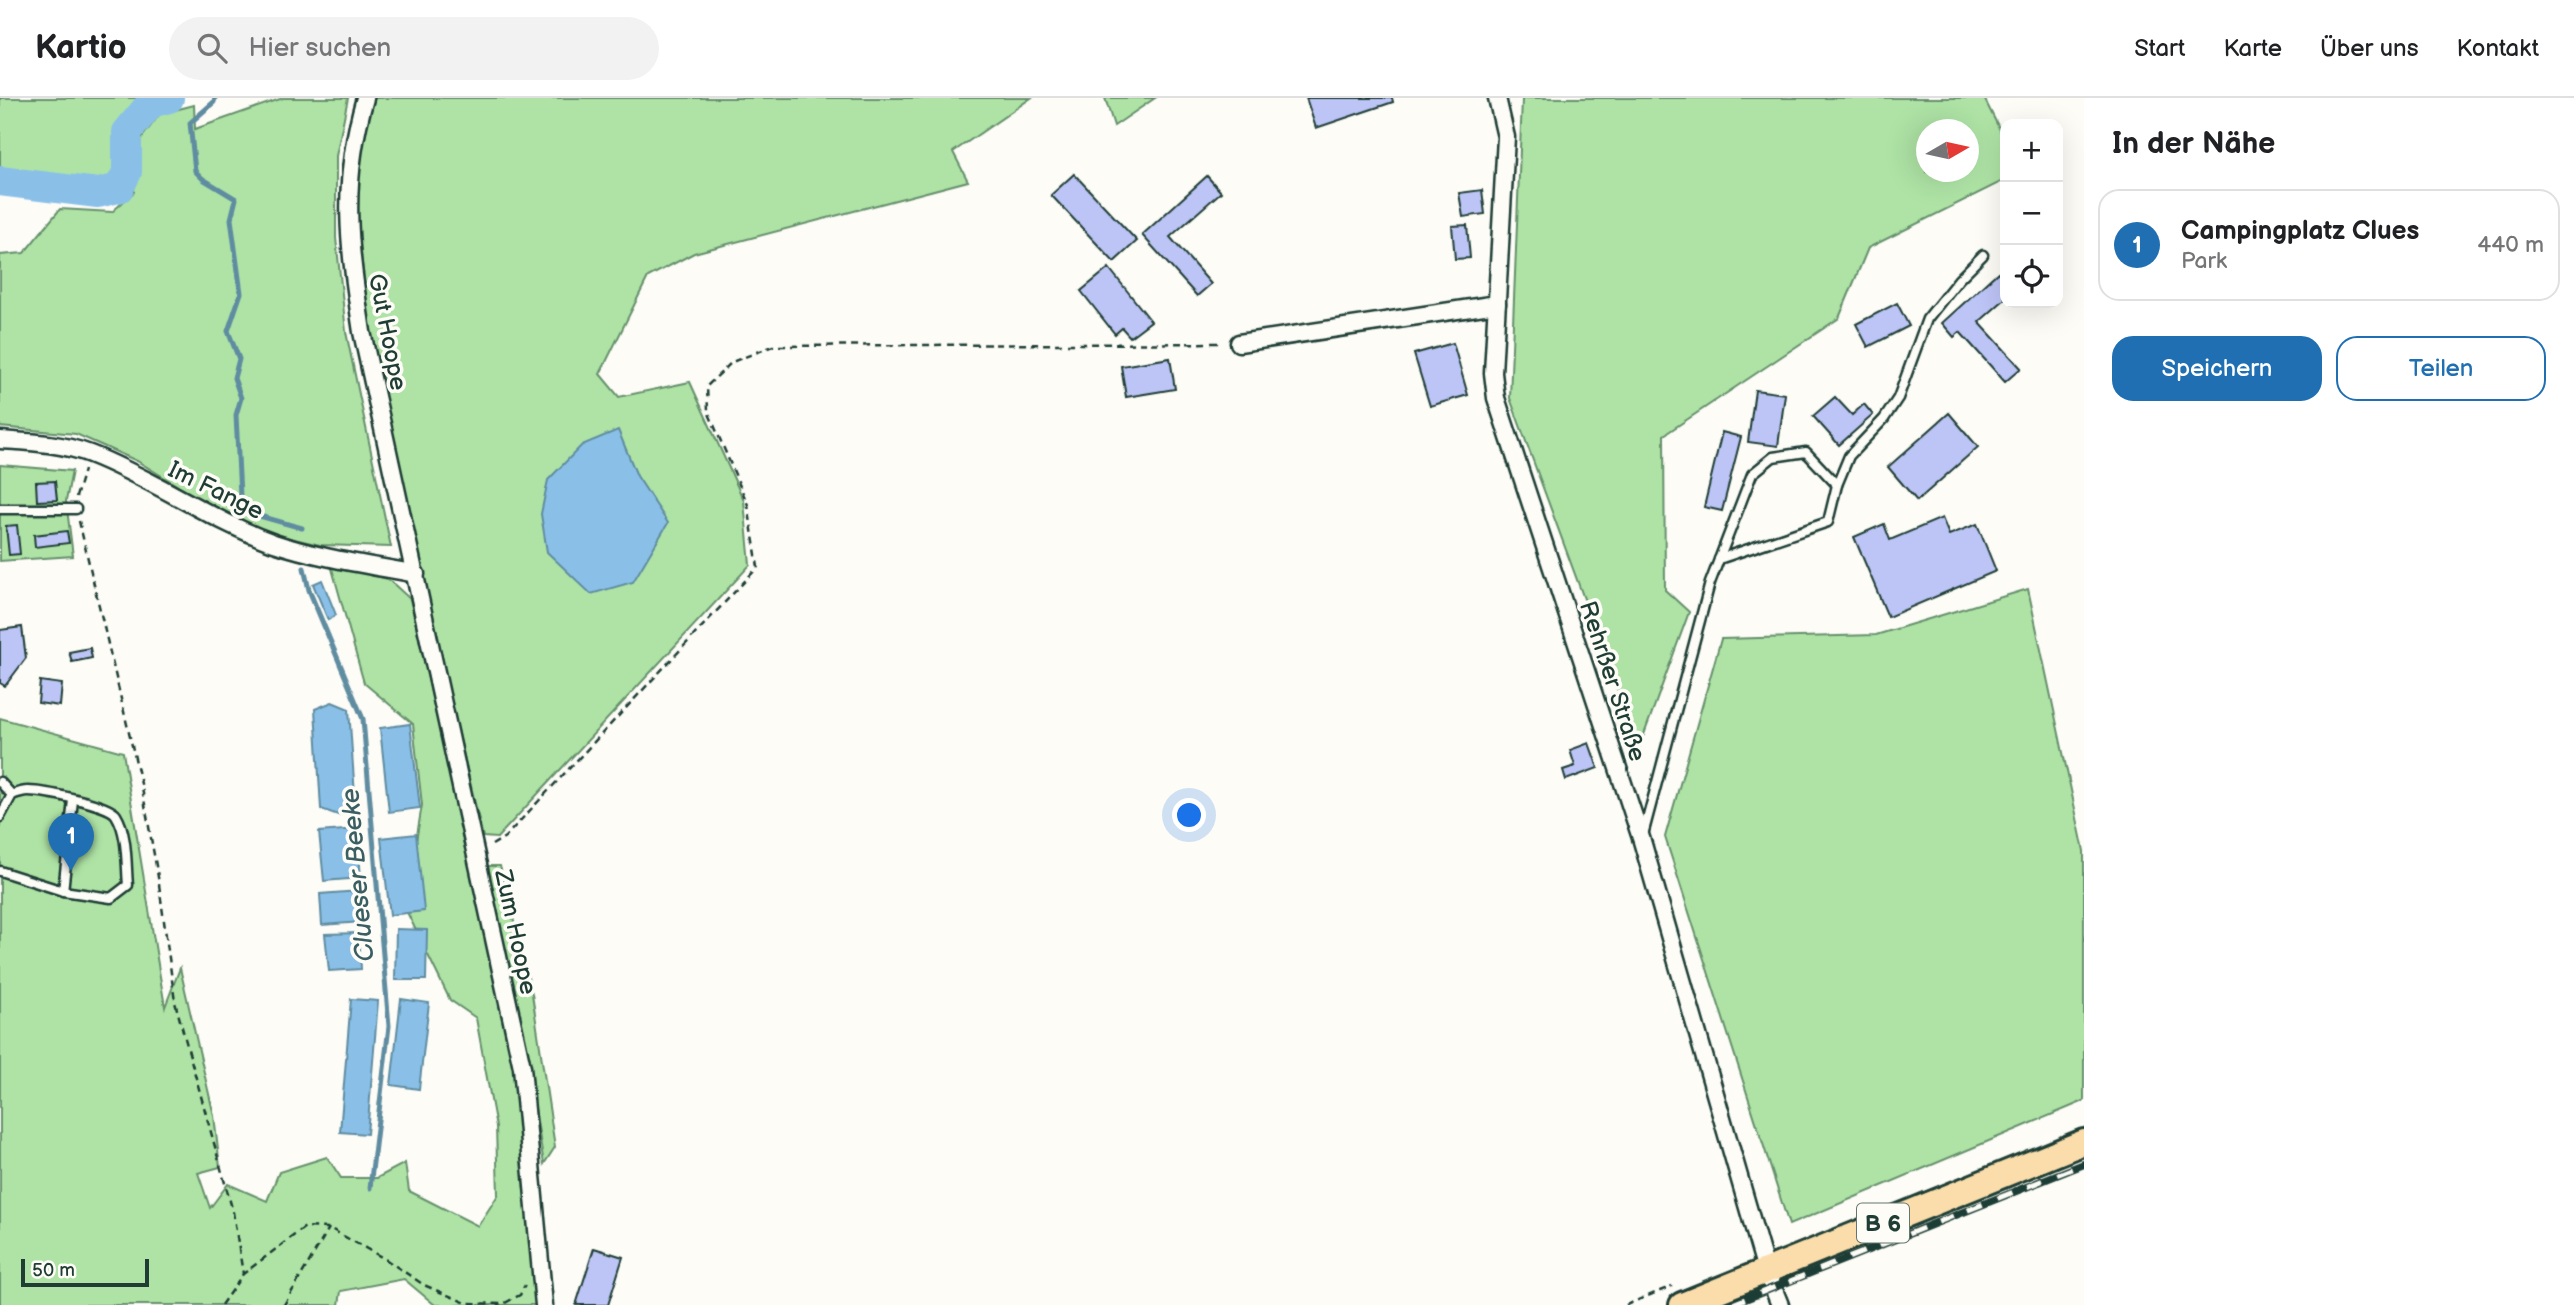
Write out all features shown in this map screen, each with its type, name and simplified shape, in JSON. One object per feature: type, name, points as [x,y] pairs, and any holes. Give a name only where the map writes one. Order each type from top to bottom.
[{"type":"main road","name":"B 6","points":[[1682,1305],[2084,1142]]},
{"type":"street","name":"Gut Hoope","points":[[365,98],[350,166],[350,253],[362,332],[416,574]]},
{"type":"street","name":"Rehrßer Straße","points":[[1497,98],[1506,137],[1493,373],[1496,398],[1642,841],[1766,1270],[1780,1305]]},
{"type":"street","points":[[1239,343],[1497,304]]},
{"type":"street","name":"Im Fange","points":[[0,440],[44,444],[89,454],[219,520],[275,543],[319,555],[416,574]]},
{"type":"street","name":"Zum Hoope","points":[[416,574],[522,1067],[544,1305]]},
{"type":"lane","points":[[1719,559],[1828,522],[1837,485],[1849,456],[1884,419],[1898,398],[1927,319],[1959,279],[1983,256]]},
{"type":"lane","points":[[1642,841],[1710,583],[1752,474],[1773,457],[1806,452],[1837,485]]},
{"type":"lane","points":[[0,509],[76,509]]},
{"type":"lane","points":[[0,782],[12,794]]},
{"type":"lane","points":[[0,817],[12,794],[26,790],[110,809],[116,815],[122,834],[128,886],[111,898],[63,891],[0,871]]},
{"type":"lane","points":[[63,891],[73,800]]},
{"type":"path","points":[[505,837],[758,567],[748,505],[708,411],[707,386],[732,362],[773,346],[1239,343]]},
{"type":"path","points":[[89,454],[74,503],[142,788],[158,877],[175,1002],[233,1212],[243,1274]]},
{"type":"path","points":[[221,1305],[243,1274],[305,1227],[328,1228],[385,1259],[424,1285],[466,1303],[503,1304],[520,1295],[540,1258]]},
{"type":"path","points":[[284,1305],[328,1228]]},
{"type":"green space","points":[[0,98],[146,98],[119,129],[115,147],[116,176],[109,184],[92,186],[0,171]]},
{"type":"green space","points":[[283,98],[348,98],[336,156],[336,238],[346,332],[391,547],[320,545],[277,535],[224,514],[137,461],[76,434],[0,427],[0,255],[24,253],[60,209],[112,212],[134,192],[137,144],[160,114],[194,105],[195,129]]},
{"type":"green space","points":[[375,98],[1031,98],[953,152],[968,181],[694,253],[648,277],[600,374],[619,397],[690,382],[744,501],[750,565],[497,838],[483,837],[421,574],[370,330],[356,213],[357,180],[365,129]]},
{"type":"green space","points":[[1105,98],[1155,98],[1114,126]]},
{"type":"green space","points":[[1524,98],[1984,98],[2000,130],[2000,182],[1868,248],[1839,318],[1664,435],[1665,590],[1689,612],[1639,748],[1510,398]]},
{"type":"green space","points":[[0,465],[72,471],[66,501],[73,556],[0,561]]},
{"type":"green space","points":[[331,565],[388,579],[410,599],[516,1068],[537,1305],[435,1305],[404,1279],[341,1291],[339,1305],[0,1305],[0,718],[123,752],[165,1007],[180,968],[214,1116],[220,1167],[198,1173],[210,1208],[228,1184],[267,1201],[279,1172],[327,1157],[341,1178],[377,1178],[405,1163],[409,1191],[478,1226],[498,1195],[496,1127],[476,1018],[450,1000],[405,908],[422,805],[413,724],[364,683]]},
{"type":"green space","points":[[2028,589],[2084,851],[2084,1101],[1789,1225],[1665,837],[1721,639],[1876,635]]},
{"type":"green space","points":[[487,866],[500,866],[532,994],[555,1147],[544,1164],[528,1065]]},
{"type":"water","points":[[618,430],[637,476],[668,523],[633,582],[591,594],[547,552],[541,514],[548,480],[582,445]]},
{"type":"water","points":[[322,580],[336,615],[328,620],[313,584]]},
{"type":"water","points":[[332,702],[349,709],[356,810],[338,815],[321,809],[315,709]]},
{"type":"water","points":[[410,724],[420,808],[389,812],[380,728]]},
{"type":"water","points":[[357,829],[361,878],[324,881],[319,832]]},
{"type":"water","points":[[416,834],[424,911],[390,915],[381,838]]},
{"type":"water","points":[[359,891],[362,922],[322,925],[320,894]]},
{"type":"water","points":[[396,929],[427,930],[426,980],[395,980]]},
{"type":"water","points":[[359,933],[361,969],[329,971],[325,934]]},
{"type":"water","points":[[351,999],[378,1001],[367,1134],[340,1132]]},
{"type":"water","points":[[401,999],[429,1003],[419,1089],[391,1085]]},
{"type":"building","points":[[1306,98],[1392,98],[1393,102],[1316,128]]},
{"type":"building","points":[[1074,174],[1137,241],[1114,262],[1051,195]]},
{"type":"building","points":[[1207,176],[1221,192],[1170,237],[1211,284],[1197,296],[1142,235]]},
{"type":"building","points":[[1482,190],[1485,214],[1463,217],[1459,193]]},
{"type":"building","points":[[1467,225],[1470,258],[1455,259],[1452,226]]},
{"type":"building","points":[[1109,268],[1151,321],[1130,337],[1122,328],[1115,334],[1081,291]]},
{"type":"building","points":[[1998,272],[2000,303],[1979,322],[2021,368],[2005,382],[1960,332],[1954,337],[1942,323]]},
{"type":"building","points":[[1897,303],[1909,326],[1868,347],[1856,324]]},
{"type":"building","points":[[1453,343],[1468,395],[1430,406],[1414,354]]},
{"type":"building","points":[[1170,358],[1175,389],[1126,397],[1121,366]]},
{"type":"building","points":[[1755,390],[1785,394],[1778,446],[1748,442]]},
{"type":"building","points":[[1835,397],[1852,415],[1864,404],[1873,415],[1839,445],[1813,416]]},
{"type":"building","points":[[1949,413],[1978,447],[1917,501],[1888,467]]},
{"type":"building","points":[[1722,432],[1741,437],[1722,511],[1704,507]]},
{"type":"building","points":[[55,481],[57,500],[37,501],[36,482]]},
{"type":"building","points":[[1942,518],[1949,535],[1977,524],[1996,571],[1888,617],[1854,537],[1884,524],[1890,540]]},
{"type":"building","points":[[17,525],[20,554],[9,555],[6,526]]},
{"type":"building","points":[[67,531],[69,543],[35,547],[34,535]]},
{"type":"building","points":[[22,627],[26,658],[5,686],[0,683],[0,630]]},
{"type":"building","points":[[90,648],[92,658],[72,662],[69,652]]},
{"type":"building","points":[[40,681],[62,684],[60,706],[38,703]]},
{"type":"building","points":[[1589,743],[1598,768],[1566,780],[1563,770],[1575,766],[1570,750]]},
{"type":"building","points":[[594,1248],[623,1257],[608,1305],[576,1305]]},
{"type":"waterway","points":[[0,181],[98,193],[119,188],[127,172],[127,132],[151,103],[169,98]]},
{"type":"waterway","name":"Clueser Beeke","points":[[215,98],[214,102],[190,123],[195,171],[236,199],[231,219],[241,293],[228,331],[239,359],[234,378],[241,398],[236,415],[240,496],[256,515],[302,528]]},
{"type":"waterway","name":"Clueser Beeke","points":[[304,568],[309,590],[363,719],[389,1026],[370,1188]]},
{"type":"railway","points":[[1730,1305],[2084,1164]]},
{"type":"place","name":"Campingplatz Clues","points":[[71,871]]}]
